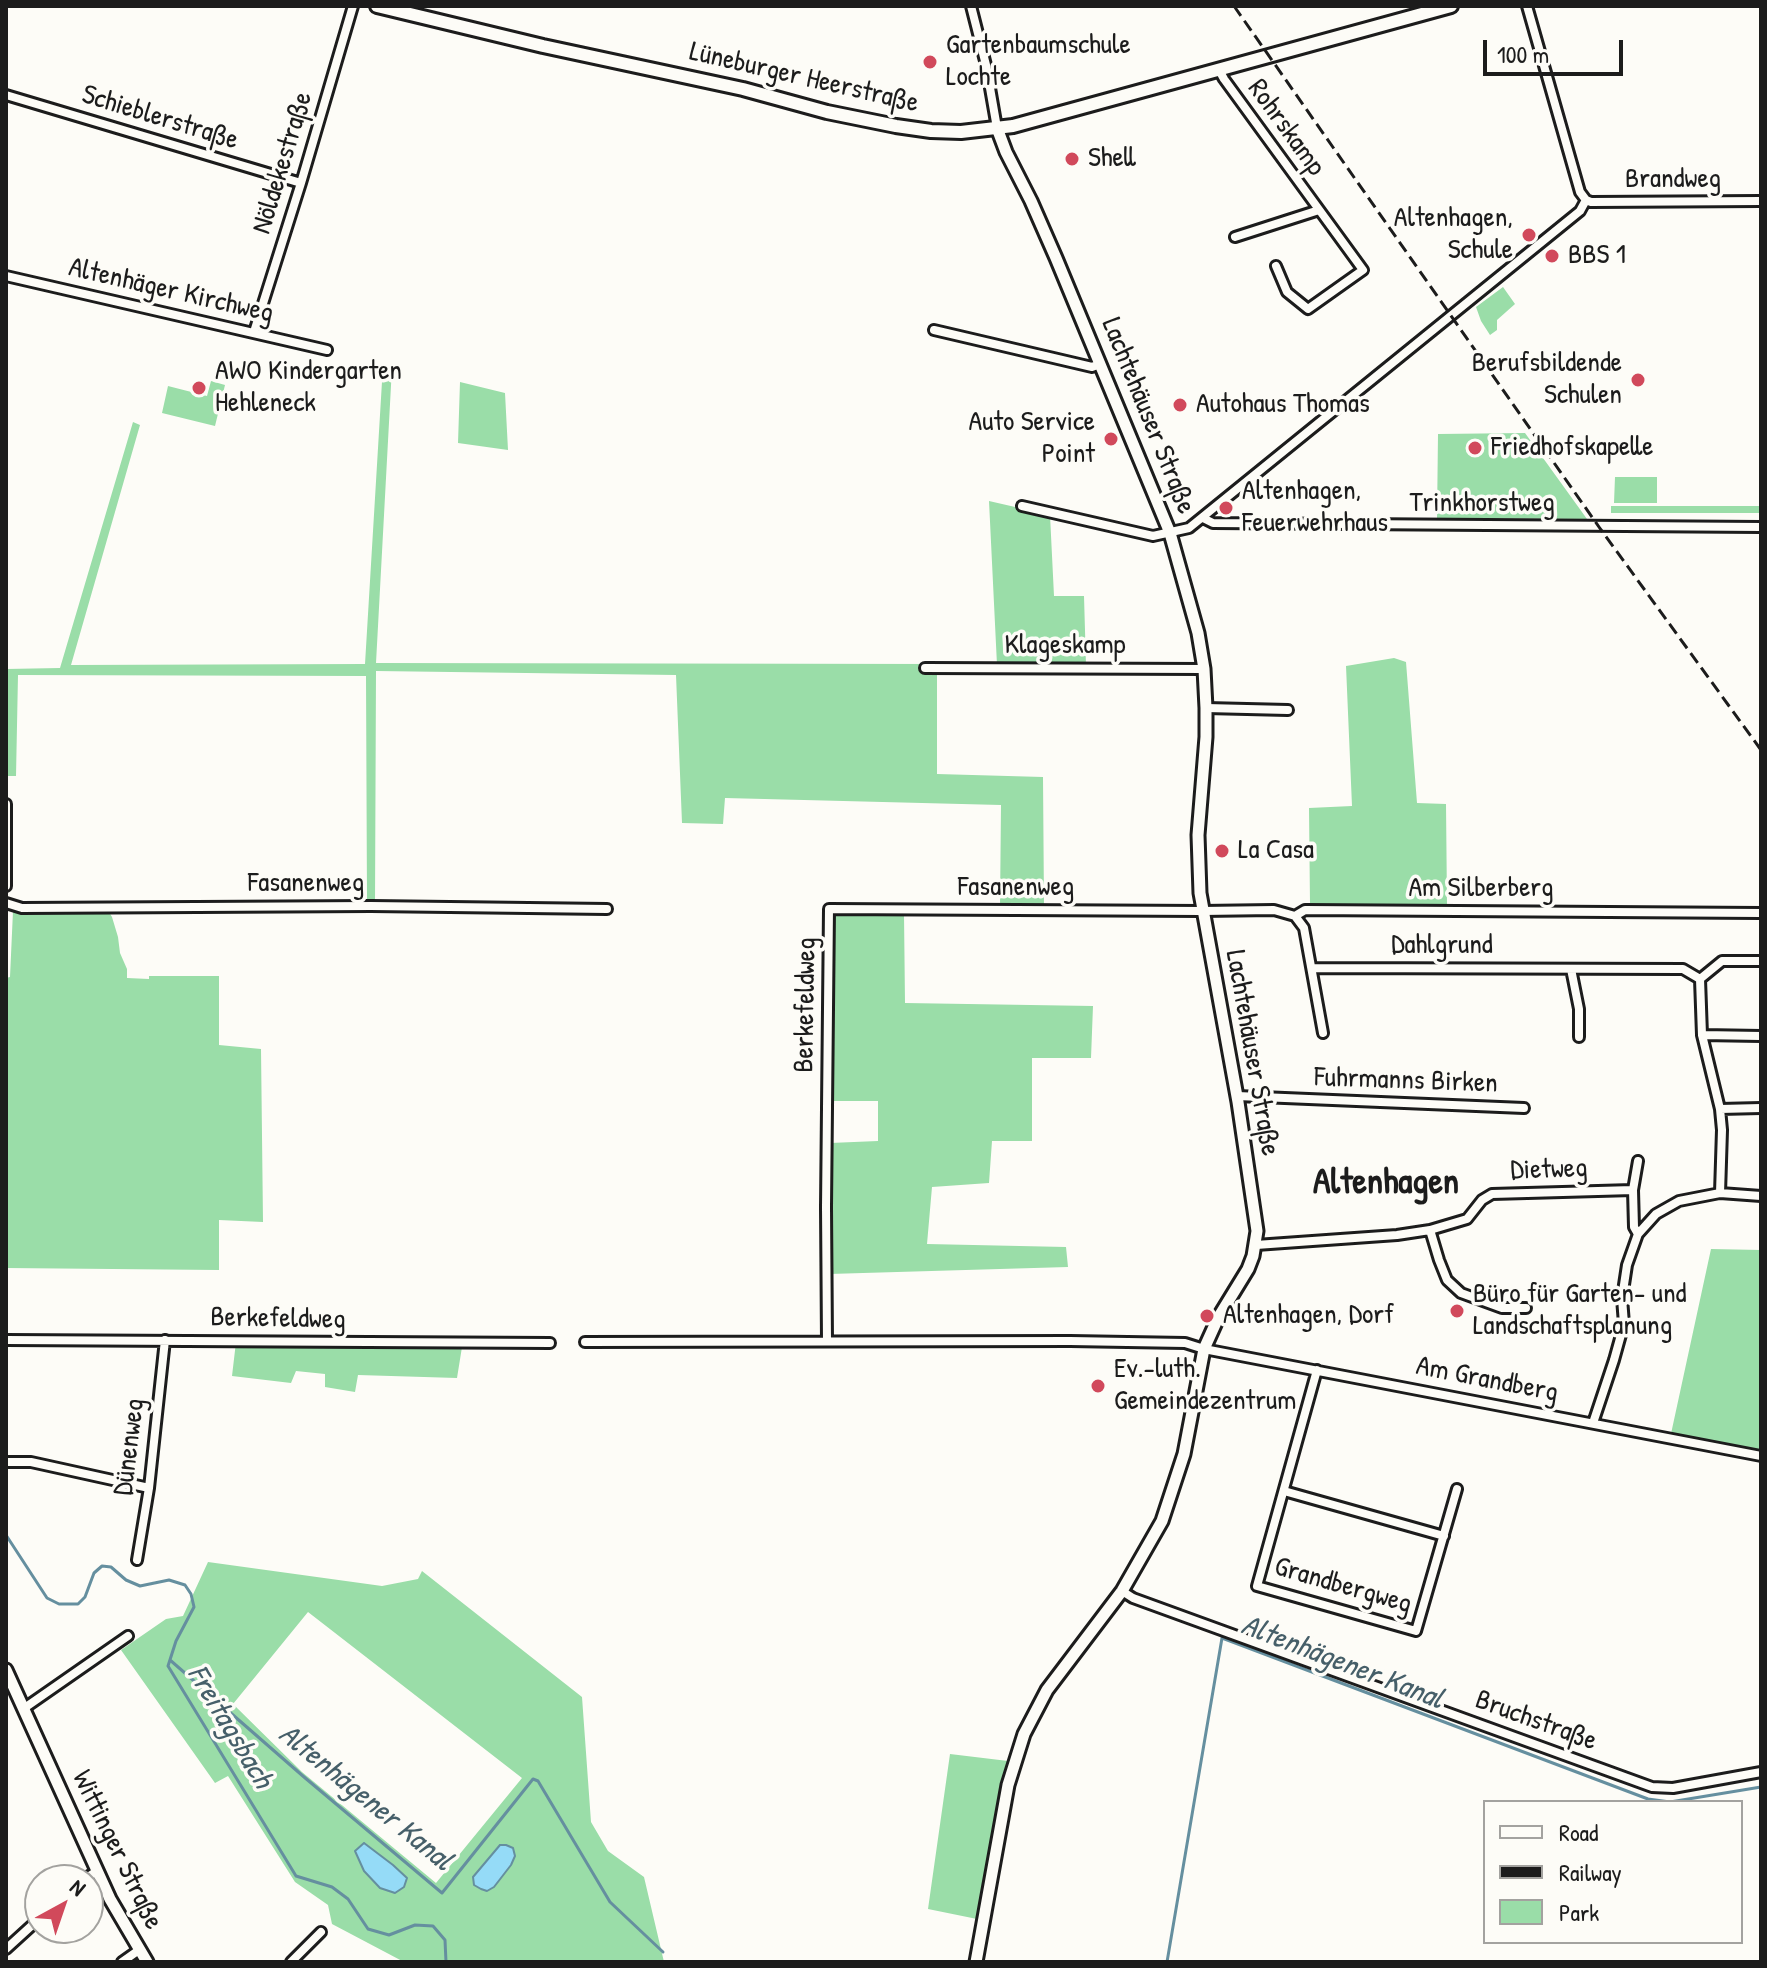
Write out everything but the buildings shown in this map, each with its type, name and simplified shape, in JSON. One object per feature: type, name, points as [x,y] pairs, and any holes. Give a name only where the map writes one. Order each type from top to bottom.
[{"type":"main road","name":"Lüneburger Heerstraße","points":[[377,6],[743,89],[827,112],[896,126],[961,132],[1013,126],[1451,6]]},
{"type":"street","name":"Nöldekestraße","points":[[254,332],[353,6]]},
{"type":"street","points":[[971,6],[997,128]]},
{"type":"street","points":[[1022,506],[1153,536],[1189,528],[1580,211],[1586,200],[1580,192],[1527,6]]},
{"type":"street","name":"Rohrskamp","points":[[1219,70],[1363,270],[1308,309],[1287,292],[1276,266]]},
{"type":"street","name":"Schieblerstraße","points":[[6,95],[301,183]]},
{"type":"street","name":"Lachtehäuser Straße","points":[[976,1962],[1008,1785],[1024,1734],[1047,1690],[1122,1591],[1154,1537],[1184,1454],[1204,1349],[1218,1318],[1248,1269],[1257,1231],[1198,874],[1206,708],[1204,669],[1190,599],[1170,533],[1050,244],[1002,145],[997,128]]},
{"type":"street","name":"Brandweg","points":[[1586,200],[1761,201]]},
{"type":"street","name":"Rohrskamp","points":[[1235,237],[1319,210]]},
{"type":"street","name":"Altenhäger Kirchweg","points":[[6,276],[327,350]]},
{"type":"street","points":[[934,330],[1092,367],[1100,364]]},
{"type":"street","name":"Trinkhorstweg","points":[[1203,518],[1213,523],[1761,527]]},
{"type":"street","name":"Klageskamp","points":[[925,668],[1204,669]]},
{"type":"street","points":[[1206,708],[1288,710]]},
{"type":"street","points":[[6,804],[6,886]]},
{"type":"street","name":"Fasanenweg","points":[[6,903],[22,908],[371,906],[607,909]]},
{"type":"street","name":"Fasanenweg","points":[[829,909],[1202,911]]},
{"type":"street","name":"Berkefeldweg","points":[[827,1341],[829,909]]},
{"type":"street","name":"Am Silberberg","points":[[1202,911],[1274,910],[1295,916],[1305,910],[1761,913]]},
{"type":"street","points":[[1295,916],[1304,928],[1323,1033]]},
{"type":"street","points":[[1720,1193],[1722,1130],[1702,1035],[1700,979],[1722,961],[1761,961]]},
{"type":"street","name":"Dahlgrund","points":[[1312,968],[1683,969],[1700,979]]},
{"type":"street","points":[[1571,969],[1579,1009],[1579,1037]]},
{"type":"street","points":[[1702,1035],[1761,1036]]},
{"type":"street","name":"Fuhrmanns Birken","points":[[1237,1096],[1524,1108]]},
{"type":"street","points":[[1720,1109],[1761,1108]]},
{"type":"street","points":[[1638,1161],[1633,1190],[1634,1227],[1638,1234]]},
{"type":"street","name":"Dietweg","points":[[1256,1245],[1430,1230],[1467,1219],[1482,1200],[1492,1194],[1633,1190]]},
{"type":"street","points":[[1593,1423],[1624,1324],[1622,1298],[1627,1265],[1638,1234],[1656,1214],[1679,1201],[1720,1193],[1761,1196]]},
{"type":"street","points":[[1430,1230],[1447,1280],[1461,1293],[1502,1308],[1526,1308]]},
{"type":"street","name":"Berkefeldweg","points":[[6,1340],[550,1343]]},
{"type":"street","name":"Dünenweg","points":[[137,1560],[149,1488],[165,1340]]},
{"type":"street","points":[[585,1342],[1070,1341],[1185,1343],[1204,1349]]},
{"type":"street","name":"Am Grandberg","points":[[1204,1349],[1761,1456]]},
{"type":"street","name":"Grandbergweg","points":[[1317,1370],[1257,1586],[1416,1631],[1457,1489]]},
{"type":"street","points":[[6,1462],[31,1462],[149,1488]]},
{"type":"street","points":[[1284,1491],[1444,1536]]},
{"type":"street","name":"Bruchstraße","points":[[1122,1591],[1133,1598],[1652,1787],[1673,1788],[1761,1772]]},
{"type":"street","points":[[23,1709],[128,1636]]},
{"type":"street","name":"Wittinger Straße","points":[[6,1670],[94,1864]]},
{"type":"street","name":"Wittinger Straße","points":[[104,1886],[147,1962]]},
{"type":"street","points":[[291,1962],[321,1932]]},
{"type":"street","points":[[6,1949],[24,1933]]},
{"type":"street","points":[[122,1962],[139,1950]]},
{"type":"green space","points":[[1503,287],[1515,304],[1497,320],[1497,330],[1490,335],[1476,307]]},
{"type":"green space","points":[[383,365],[392,367],[376,663],[937,664],[937,774],[1043,777],[1044,907],[1000,906],[1001,805],[725,798],[723,824],[682,823],[676,675],[376,671],[375,902],[367,903],[366,676],[18,675],[16,776],[6,776],[6,669],[60,668],[133,422],[140,425],[71,665],[365,664]]},
{"type":"green space","points":[[211,381],[225,385],[215,426],[162,413],[168,386],[207,396]]},
{"type":"green space","points":[[460,382],[505,393],[508,450],[458,443]]},
{"type":"green space","points":[[1525,433],[1587,519],[1437,518],[1438,434]]},
{"type":"green space","points":[[1615,477],[1657,477],[1657,503],[1614,503]]},
{"type":"green space","points":[[989,501],[1050,515],[1054,596],[1084,596],[1086,665],[997,665]]},
{"type":"green space","points":[[1611,506],[1761,506],[1761,513],[1611,513]]},
{"type":"green space","points":[[1394,658],[1406,662],[1417,803],[1446,804],[1447,905],[1310,904],[1309,808],[1352,806],[1346,666]]},
{"type":"green space","points":[[13,911],[109,912],[127,978],[219,976],[219,1045],[261,1049],[263,1222],[219,1220],[219,1270],[6,1268],[6,978],[10,977]]},
{"type":"green space","points":[[833,913],[904,914],[905,1003],[1093,1006],[1091,1058],[1032,1058],[1032,1141],[992,1141],[989,1183],[932,1187],[927,1244],[1066,1247],[1068,1267],[829,1274],[830,1143],[878,1141],[878,1101],[830,1101]]},
{"type":"green space","points":[[1711,1249],[1761,1250],[1761,1457],[1669,1443]]},
{"type":"green space","points":[[236,1342],[462,1347],[457,1378],[358,1375],[355,1392],[325,1387],[325,1374],[296,1371],[291,1383],[232,1376]]},
{"type":"green space","points":[[208,1562],[382,1586],[418,1579],[422,1571],[582,1697],[591,1822],[608,1851],[644,1877],[664,1962],[404,1962],[332,1924],[328,1905],[295,1882],[228,1776],[215,1783],[121,1650],[166,1619],[183,1616]],"holes":[[[308,1612],[522,1778],[436,1883],[302,1772],[233,1704]]]},
{"type":"green space","points":[[950,1754],[1008,1761],[977,1919],[928,1909]]},
{"type":"water","points":[[364,1843],[407,1878],[404,1887],[395,1893],[380,1888],[364,1871],[355,1851]]},
{"type":"water","points":[[500,1845],[513,1848],[515,1856],[494,1887],[487,1891],[481,1889],[474,1885],[473,1877]]},
{"type":"waterway","name":"Freitagsbach","points":[[6,1535],[47,1598],[59,1604],[78,1604],[85,1597],[94,1573],[102,1566],[111,1567],[126,1580],[140,1586],[169,1580],[185,1585],[194,1607],[176,1641],[168,1666],[296,1876],[332,1887],[348,1899],[368,1929],[389,1935],[415,1925],[433,1926],[445,1940],[446,1962]]},
{"type":"waterway","name":"Altenhägener Kanal","points":[[1167,1962],[1222,1638],[1655,1800]]},
{"type":"waterway","name":"Altenhägener Kanal","points":[[170,1660],[442,1893],[533,1779],[538,1781],[610,1902],[663,1952]]},
{"type":"waterway","name":"Altenhägener Kanal","points":[[1682,1800],[1761,1787]]},
{"type":"railway","points":[[1234,6],[1599,527],[1761,750]]},
{"type":"place","name":"Gartenbaumschule Lochte","points":[[930,62]]},
{"type":"place","name":"Shell","points":[[1072,159]]},
{"type":"place","name":"Altenhagen, Schule","points":[[1529,235]]},
{"type":"place","name":"BBS 1","points":[[1552,256]]},
{"type":"place","name":"Berufsbildende Schulen","points":[[1638,380]]},
{"type":"place","name":"AWO Kindergarten Hehleneck","points":[[199,388]]},
{"type":"place","name":"Autohaus Thomas","points":[[1180,405]]},
{"type":"place","name":"Auto Service Point","points":[[1111,439]]},
{"type":"place","name":"Friedhofskapelle","points":[[1475,448]]},
{"type":"place","name":"Altenhagen, Feuerwehrhaus","points":[[1226,508]]},
{"type":"place","name":"La Casa","points":[[1222,851]]},
{"type":"place","name":"Büro für Garten- und Landschaftsplanung","points":[[1457,1311]]},
{"type":"place","name":"Altenhagen, Dorf","points":[[1207,1316]]},
{"type":"place","name":"Ev.-luth. Gemeindezentrum","points":[[1098,1386]]},
{"type":"district","name":"Altenhagen","points":[[1386,1183]]}]
